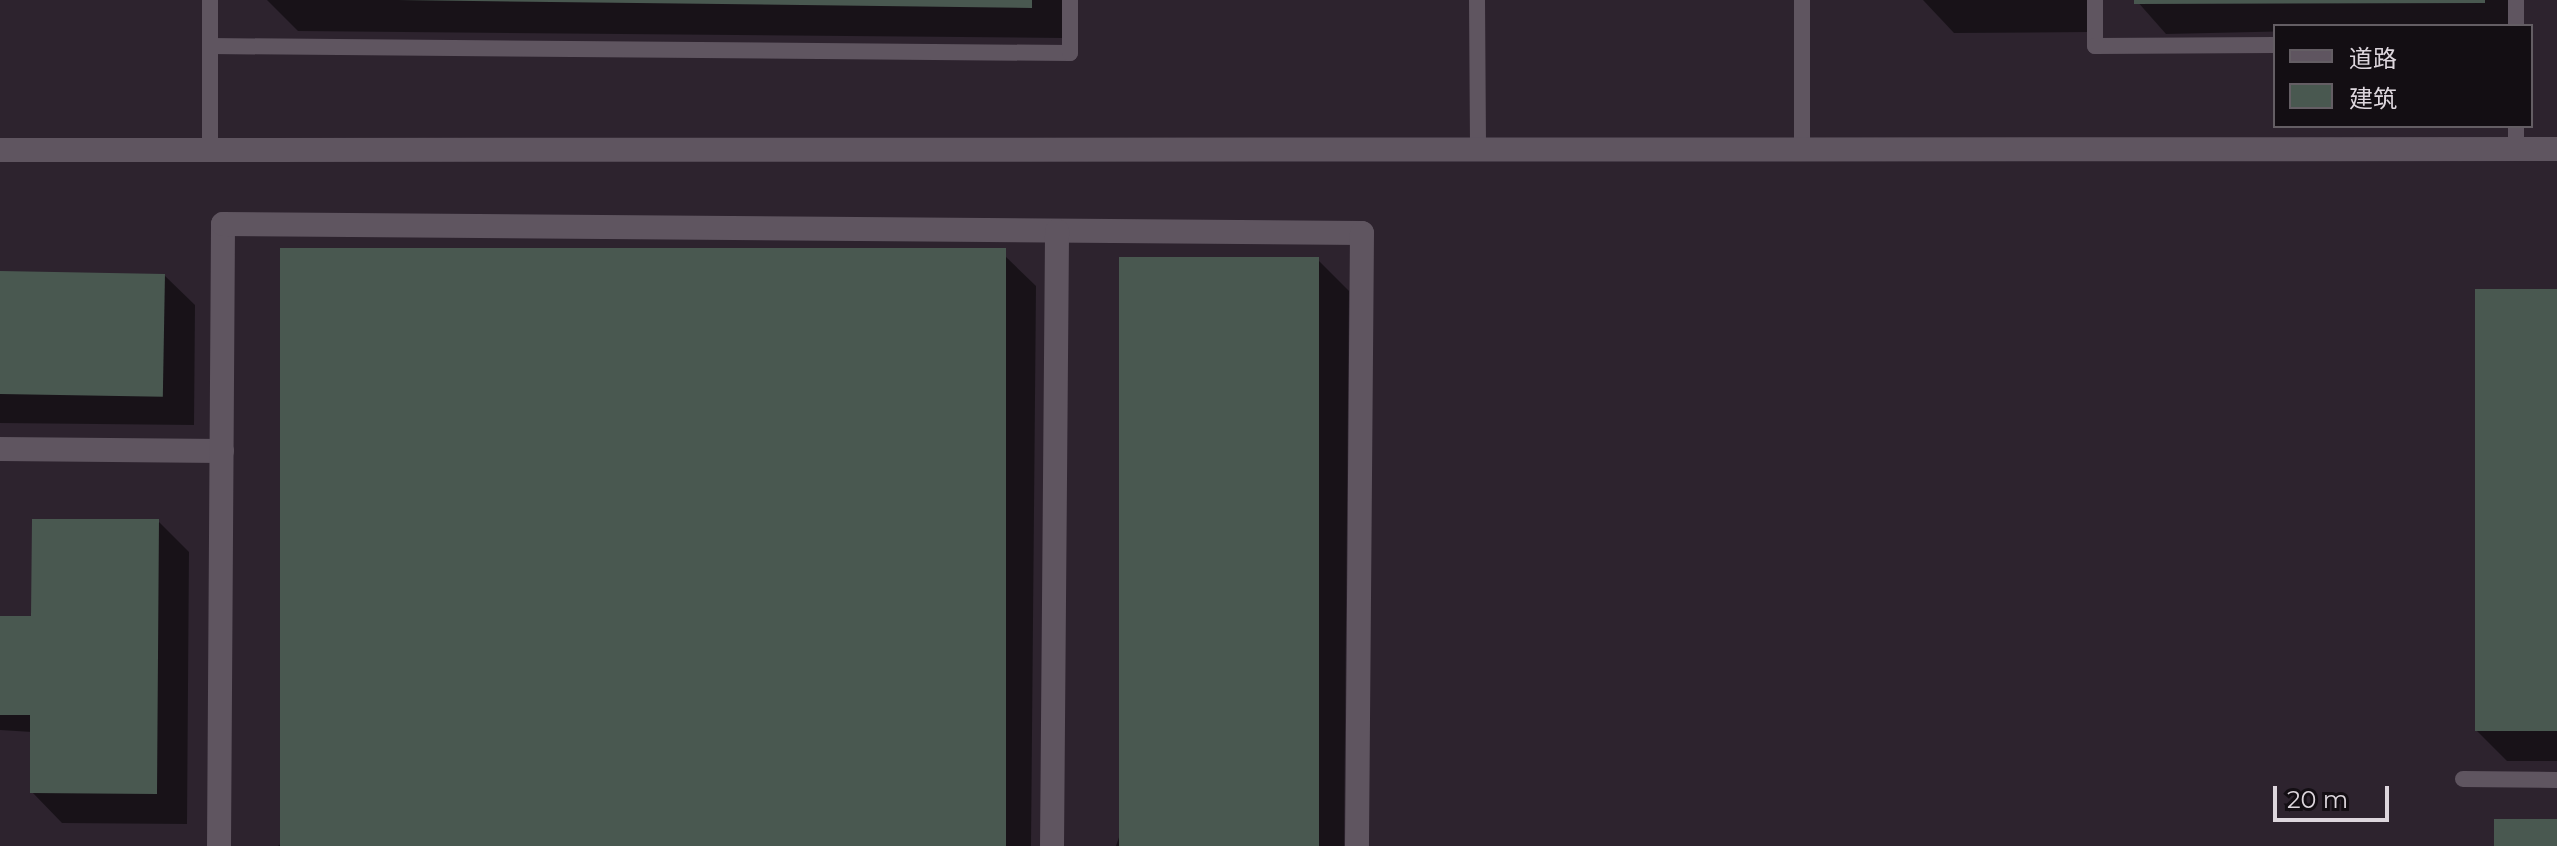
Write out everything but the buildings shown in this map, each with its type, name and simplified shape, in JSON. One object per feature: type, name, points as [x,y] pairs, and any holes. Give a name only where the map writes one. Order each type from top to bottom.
[{"type":"street","points":[[0,150],[1802,149],[2516,137],[2557,149]]},
{"type":"street","points":[[219,846],[223,224],[1362,233],[1357,846]]},
{"type":"street","points":[[1052,846],[1057,231]]},
{"type":"street","points":[[0,449],[222,451]]},
{"type":"lane","points":[[210,0],[210,150]]},
{"type":"lane","points":[[210,46],[1070,53],[1070,0]]},
{"type":"lane","points":[[1477,0],[1478,149]]},
{"type":"lane","points":[[1802,0],[1802,149]]},
{"type":"lane","points":[[2095,0],[2095,46],[2273,45]]},
{"type":"lane","points":[[2516,0],[2516,24]]},
{"type":"lane","points":[[2463,779],[2557,780]]}]
